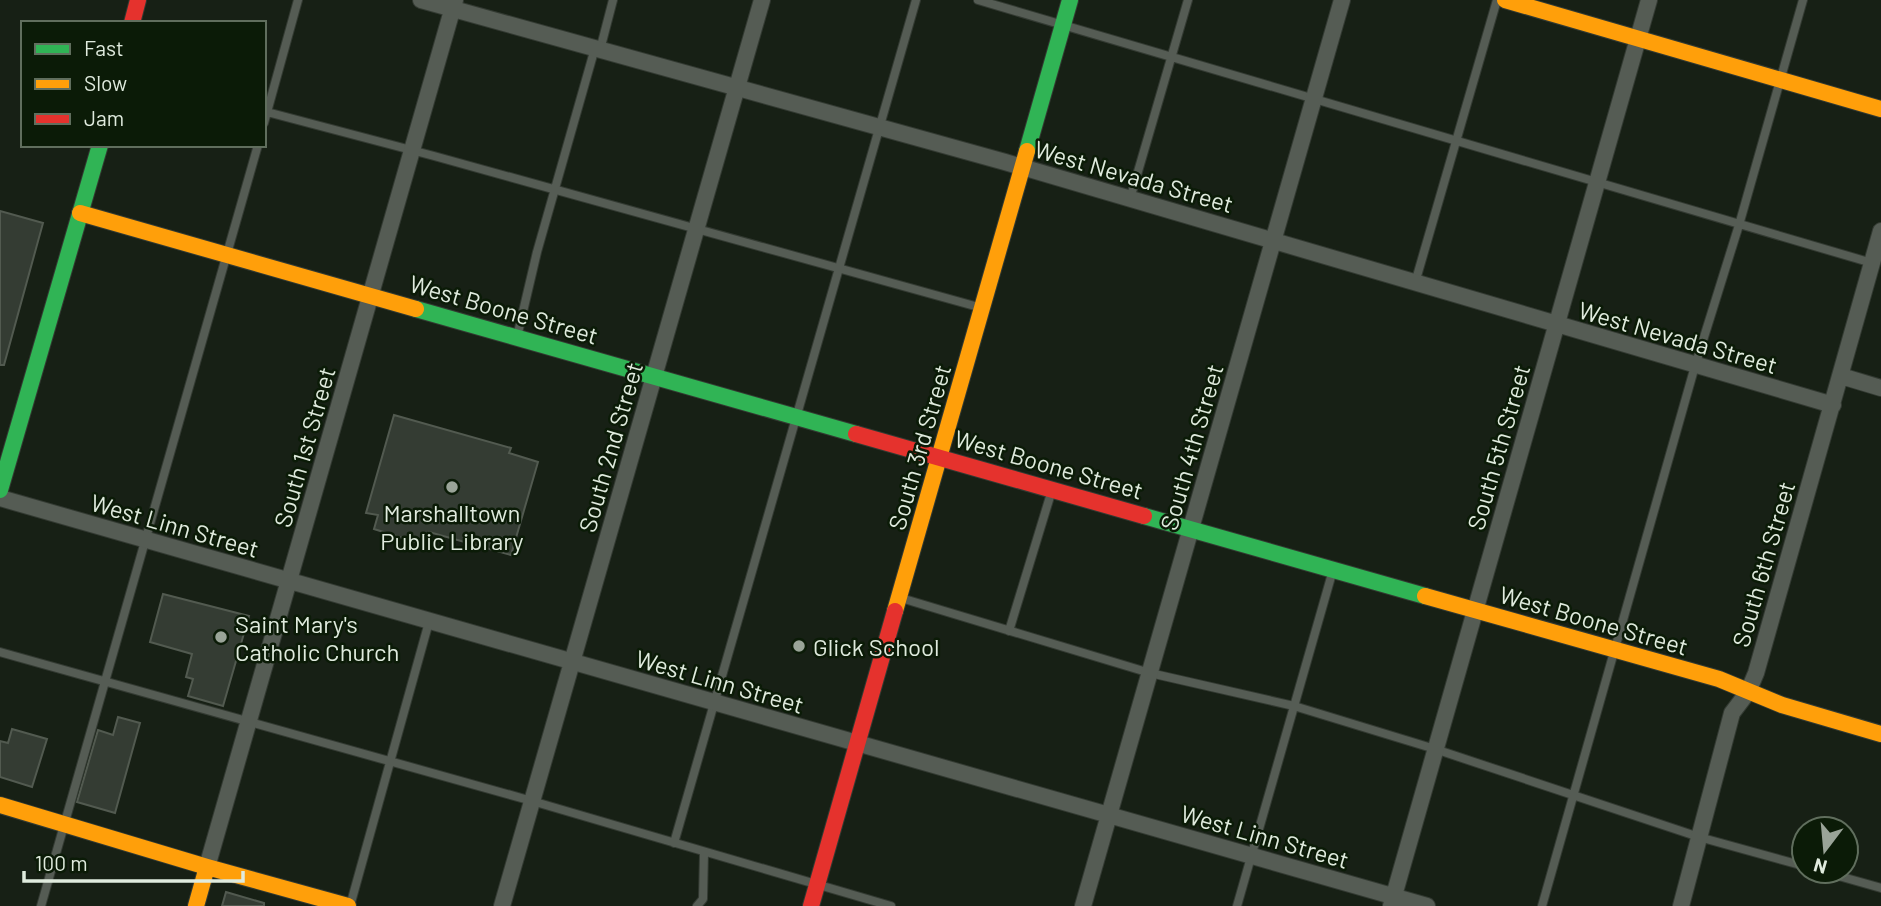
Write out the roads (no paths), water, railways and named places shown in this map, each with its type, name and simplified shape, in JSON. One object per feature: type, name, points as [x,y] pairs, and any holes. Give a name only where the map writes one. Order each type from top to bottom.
[{"type":"street","points":[[133,21],[138,0]]},
{"type":"street","name":"West Nevada Street","points":[[421,0],[454,5],[598,49],[1022,167],[1556,326],[1833,405]]},
{"type":"street","name":"South 2nd Street","points":[[502,906],[762,0]]},
{"type":"street","name":"South 3rd Street","points":[[811,906],[1070,0]]},
{"type":"street","name":"South 4th Street","points":[[1083,906],[1342,0]]},
{"type":"street","points":[[1505,0],[1881,109]]},
{"type":"street","name":"South 5th Street","points":[[1392,901],[1649,0]]},
{"type":"street","name":"South 1st Street","points":[[196,906],[454,5]]},
{"type":"street","points":[[0,490],[99,149]]},
{"type":"street","name":"West Boone Street","points":[[80,213],[1719,679],[1782,705],[1881,734]]},
{"type":"street","name":"South 6th Street","points":[[1681,906],[1732,713],[1748,692],[1756,673],[1881,231]]},
{"type":"street","points":[[1841,376],[1881,388]]},
{"type":"street","name":"West Linn Street","points":[[0,498],[1252,856],[1392,901],[1427,906]]},
{"type":"street","points":[[0,804],[207,867],[349,906]]},
{"type":"lane","points":[[266,116],[298,0]]},
{"type":"lane","points":[[517,337],[554,190],[612,0]]},
{"type":"lane","points":[[674,843],[916,0]]},
{"type":"lane","points":[[978,0],[1872,262]]},
{"type":"lane","points":[[1130,199],[1188,0]]},
{"type":"lane","points":[[1415,283],[1496,0]]},
{"type":"lane","points":[[1542,906],[1695,366],[1739,225],[1803,0]]},
{"type":"lane","points":[[267,112],[982,308]]},
{"type":"lane","points":[[41,906],[257,147]]},
{"type":"lane","points":[[1009,631],[1052,489]]},
{"type":"lane","points":[[1237,906],[1333,570]]},
{"type":"lane","points":[[899,597],[1150,673],[1294,706],[1699,837],[1790,862]]},
{"type":"lane","points":[[349,906],[429,622]]},
{"type":"lane","points":[[0,652],[532,801],[891,906]]},
{"type":"lane","points":[[697,906],[703,899],[704,852]]},
{"type":"lane","points":[[1860,882],[1881,888]]},
{"type":"place","name":"Marshalltown Public Library","points":[[452,487]]},
{"type":"place","name":"Saint Mary's Catholic Church","points":[[221,637]]},
{"type":"place","name":"Glick School","points":[[799,646]]}]
